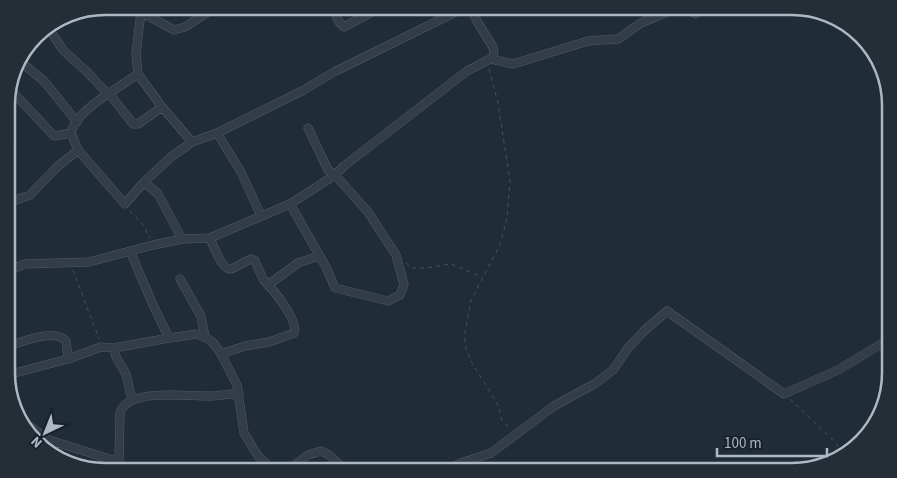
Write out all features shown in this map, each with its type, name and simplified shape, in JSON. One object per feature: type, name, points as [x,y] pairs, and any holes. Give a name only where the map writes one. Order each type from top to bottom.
[{"type":"street","points":[[141,15],[136,54],[138,74],[192,142]]},
{"type":"street","points":[[146,15],[170,29],[185,27],[203,15]]},
{"type":"street","points":[[336,15],[344,27],[366,15]]},
{"type":"street","points":[[71,133],[78,150],[124,204],[171,157],[192,142],[217,133],[302,92],[334,72],[451,15]]},
{"type":"street","points":[[15,268],[26,264],[89,262],[182,239],[210,238],[290,204],[335,175],[415,110],[467,71],[495,55],[474,15]]},
{"type":"street","points":[[488,60],[513,64],[588,42],[618,39],[641,23],[660,15]]},
{"type":"street","points":[[52,33],[63,50],[112,97],[133,124],[138,124],[162,106]]},
{"type":"street","points":[[25,64],[44,81],[77,122]]},
{"type":"street","points":[[71,133],[77,122],[93,105],[138,74]]},
{"type":"street","points":[[16,95],[54,136],[71,133]]},
{"type":"street","points":[[290,204],[335,288],[388,300],[400,295],[404,285],[396,256],[368,212],[335,175],[328,170],[308,128]]},
{"type":"street","points":[[217,133],[240,172],[261,216]]},
{"type":"street","points":[[15,200],[30,195],[78,150]]},
{"type":"street","points":[[144,182],[158,194],[182,239]]},
{"type":"street","points":[[210,238],[223,265],[227,268],[231,269],[239,264],[252,260],[255,261],[265,282],[283,303],[295,328],[294,333],[269,342],[245,346],[221,354]]},
{"type":"street","points":[[130,251],[169,338]]},
{"type":"street","points":[[268,285],[298,262],[319,256]]},
{"type":"street","points":[[180,279],[201,316],[205,337]]},
{"type":"street","points":[[461,463],[491,453],[554,406],[596,383],[613,370],[628,348],[644,330],[668,310],[784,394],[838,370],[882,343]]},
{"type":"street","points":[[15,373],[68,359],[102,347],[114,348],[197,334],[210,340],[221,354],[237,385],[244,433],[258,456],[265,463]]},
{"type":"street","points":[[15,344],[35,338],[60,337],[66,341],[68,359]]},
{"type":"street","points":[[114,348],[116,357],[126,374],[132,400]]},
{"type":"street","points":[[36,431],[49,440],[119,462],[120,413],[123,406],[132,400],[174,394],[212,396],[239,393]]},
{"type":"street","points":[[52,446],[55,442]]},
{"type":"street","points":[[297,463],[308,454],[321,451],[338,463]]},
{"type":"path","points":[[488,60],[498,103],[510,181],[507,218],[500,245],[471,300],[464,346],[498,406],[502,421],[516,434]]},
{"type":"path","points":[[124,204],[144,226],[153,245]]},
{"type":"path","points":[[396,256],[412,268],[451,264],[483,277]]},
{"type":"path","points":[[70,263],[102,347]]},
{"type":"path","points":[[784,394],[836,443],[840,450]]}]
